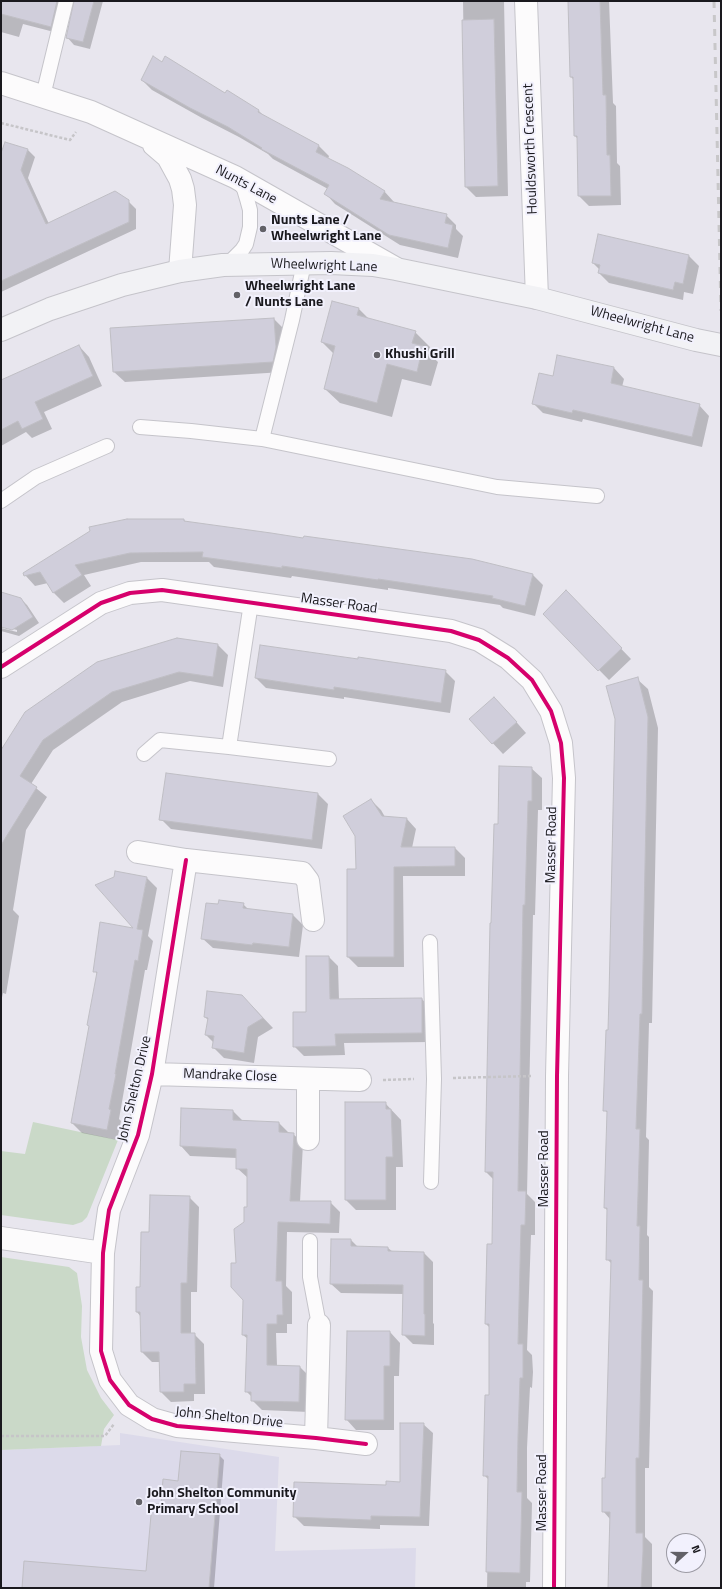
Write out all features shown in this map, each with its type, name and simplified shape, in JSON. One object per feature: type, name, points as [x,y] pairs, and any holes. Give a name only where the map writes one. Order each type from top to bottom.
[{"type":"street","name":"Houldsworth Crescent","points":[[526,1],[537,298]]},
{"type":"street","name":"Nunts Lane","points":[[1,83],[91,112],[235,177],[396,269]]},
{"type":"street","name":"Nunts Lane","points":[[134,132],[158,147],[168,158],[180,179],[183,189],[184,205],[180,272]]},
{"type":"street","name":"Wheelwright Lane","points":[[1,330],[50,309],[100,292],[122,285],[180,272],[223,265],[304,263],[350,264],[396,269],[537,298],[696,340],[721,345]]},
{"type":"street","name":"Masser Road","points":[[1,667],[101,603],[130,593],[162,590],[451,631],[479,640],[508,658],[532,680],[551,711],[561,743],[564,778],[557,1076],[554,1588]]},
{"type":"street","points":[[138,852],[186,860],[302,873],[308,881],[313,920]]},
{"type":"street","name":"John Shelton Drive","points":[[186,860],[152,1074],[138,1135],[109,1210],[104,1253],[101,1351],[110,1380],[129,1405],[152,1419],[178,1426],[316,1438],[366,1444]]},
{"type":"street","name":"Mandrake Close","points":[[152,1074],[360,1080]]},
{"type":"street","points":[[308,1079],[308,1139]]},
{"type":"street","points":[[1,1238],[104,1253]]},
{"type":"street","points":[[316,1438],[319,1325]]},
{"type":"lane","points":[[43,96],[66,1]]},
{"type":"lane","points":[[223,265],[231,261],[242,250],[246,244],[250,227],[250,210],[248,199],[244,189],[235,177]]},
{"type":"lane","points":[[262,439],[292,320],[304,263]]},
{"type":"lane","points":[[140,427],[262,439],[497,487],[597,496]]},
{"type":"lane","points":[[1,501],[36,477],[107,446]]},
{"type":"lane","points":[[230,747],[251,603]]},
{"type":"lane","points":[[144,754],[160,740],[329,759]]},
{"type":"lane","points":[[430,942],[434,1078],[431,1182]]},
{"type":"lane","points":[[310,1241],[310,1277],[319,1325]]},
{"type":"path","points":[[1,123],[70,140],[91,112]]},
{"type":"path","points":[[360,1080],[557,1076]]},
{"type":"path","points":[[1,1436],[105,1436],[129,1405]]},
{"type":"shaded area","name":"John Shelton Community Primary School","points":[[120,1433],[279,1457],[275,1551],[416,1548],[415,1588],[1,1588],[1,1450],[120,1445]]},
{"type":"green space","points":[[33,1122],[118,1140],[87,1217],[82,1222],[73,1225],[1,1215],[1,1151],[25,1154]]},
{"type":"green space","points":[[1,1257],[69,1267],[77,1273],[82,1306],[81,1337],[87,1370],[101,1398],[114,1415],[104,1429],[101,1446],[1,1450]]},
{"type":"building","points":[[1,1],[57,1],[51,27],[1,14]]},
{"type":"building","points":[[74,1],[94,1],[83,42],[66,38]]},
{"type":"building","points":[[568,1],[600,1],[603,95],[606,95],[607,155],[610,155],[611,196],[578,196],[577,136],[574,136],[573,77],[570,77]]},
{"type":"building","points":[[494,19],[498,186],[465,187],[462,20]]},
{"type":"building","points":[[153,56],[162,62],[165,56],[225,93],[227,90],[259,110],[258,112],[319,145],[316,152],[348,168],[385,191],[380,199],[447,214],[445,223],[453,225],[448,248],[389,235],[324,194],[329,185],[261,149],[262,148],[228,127],[190,108],[141,80]]},
{"type":"building","points":[[5,142],[28,149],[21,170],[46,224],[115,191],[129,200],[129,222],[1,281],[1,153]]},
{"type":"building","points":[[598,234],[689,255],[683,284],[675,282],[673,290],[598,273],[600,265],[592,263]]},
{"type":"building","name":"Khushi Grill","points":[[332,301],[359,308],[357,315],[416,331],[412,343],[423,346],[417,372],[387,364],[377,403],[324,389],[335,346],[321,342]]},
{"type":"building","points":[[274,318],[276,347],[273,362],[113,372],[110,328]]},
{"type":"building","points":[[79,345],[93,376],[35,402],[43,419],[22,429],[18,421],[1,430],[1,380]]},
{"type":"building","points":[[557,355],[614,367],[611,383],[700,404],[692,437],[573,410],[572,413],[532,404],[539,373],[553,376]]},
{"type":"building","points":[[127,519],[184,519],[184,521],[303,538],[304,536],[472,559],[533,574],[525,606],[492,598],[493,596],[282,566],[282,568],[202,557],[203,552],[130,553],[75,565],[82,575],[53,593],[40,572],[24,576],[23,573],[90,531],[89,527]]},
{"type":"building","points":[[566,590],[622,648],[598,671],[543,614]]},
{"type":"building","points":[[1,592],[21,598],[33,617],[12,630],[1,627]]},
{"type":"building","points":[[177,638],[218,644],[213,677],[179,672],[112,692],[43,740],[20,776],[37,787],[1,845],[1,750],[25,712],[97,662]]},
{"type":"building","points":[[260,645],[446,670],[441,703],[334,687],[334,690],[255,678]]},
{"type":"building","points":[[638,677],[648,717],[642,1014],[640,1014],[636,1129],[640,1129],[637,1226],[640,1226],[639,1280],[643,1280],[639,1458],[636,1458],[636,1533],[643,1533],[643,1551],[641,1588],[608,1588],[610,1512],[602,1512],[602,1478],[605,1478],[611,1260],[606,1260],[607,1208],[604,1208],[607,1111],[603,1111],[606,1030],[608,1030],[615,719],[606,686]]},
{"type":"building","points":[[494,697],[517,722],[492,744],[469,719]]},
{"type":"building","points":[[499,766],[532,767],[532,801],[528,801],[525,905],[523,905],[518,1191],[526,1191],[525,1225],[521,1225],[518,1344],[523,1344],[523,1378],[520,1378],[517,1492],[522,1492],[520,1573],[486,1572],[488,1476],[483,1476],[485,1395],[489,1395],[489,1324],[485,1324],[487,1244],[492,1244],[493,1172],[485,1172],[490,923],[494,824],[498,824]]},
{"type":"building","points":[[166,773],[318,793],[312,840],[159,820]]},
{"type":"building","points":[[371,799],[382,816],[407,818],[401,847],[455,847],[455,866],[394,867],[394,957],[347,957],[347,869],[356,869],[355,836],[343,816]]},
{"type":"building","points":[[115,871],[147,877],[137,929],[143,930],[138,961],[135,960],[109,1109],[111,1110],[107,1130],[71,1123],[89,1026],[87,1025],[97,972],[93,972],[100,922],[133,928],[95,885],[114,877]]},
{"type":"building","points":[[219,900],[244,903],[243,908],[293,914],[289,947],[253,943],[252,945],[201,939],[206,903],[218,904]]},
{"type":"building","points":[[306,956],[329,956],[330,999],[422,998],[422,1033],[335,1034],[336,1046],[293,1047],[293,1012],[306,1012]]},
{"type":"building","points":[[207,991],[242,995],[263,1018],[248,1027],[244,1053],[212,1048],[214,1036],[205,1035],[208,1018],[204,1017]]},
{"type":"building","points":[[345,1102],[386,1102],[386,1109],[391,1109],[393,1157],[386,1157],[386,1200],[345,1200]]},
{"type":"building","points":[[181,1108],[233,1110],[233,1120],[279,1122],[279,1132],[294,1133],[290,1201],[331,1201],[330,1224],[278,1222],[276,1281],[282,1281],[283,1315],[277,1315],[277,1324],[267,1324],[267,1365],[300,1366],[299,1402],[251,1401],[251,1392],[245,1392],[247,1335],[242,1335],[243,1300],[231,1287],[231,1263],[236,1263],[234,1229],[244,1222],[244,1207],[247,1207],[247,1169],[236,1169],[236,1149],[180,1146]]},
{"type":"building","points":[[150,1195],[190,1196],[187,1283],[181,1283],[181,1333],[195,1333],[196,1384],[184,1384],[184,1392],[160,1392],[159,1352],[141,1352],[140,1312],[136,1312],[136,1287],[140,1287],[141,1232],[149,1232]]},
{"type":"building","points":[[331,1239],[351,1239],[351,1246],[388,1247],[388,1251],[424,1252],[425,1336],[402,1335],[403,1285],[330,1284]]},
{"type":"building","points":[[347,1331],[390,1331],[390,1366],[384,1366],[384,1420],[345,1420]]},
{"type":"building","points":[[400,1423],[424,1423],[420,1517],[371,1516],[371,1520],[293,1517],[294,1482],[386,1485],[386,1481],[400,1482]]},
{"type":"building","points":[[181,1451],[220,1454],[209,1588],[22,1588],[24,1561],[146,1571],[152,1504],[161,1504],[163,1479],[178,1481]]},
{"type":"railway","points":[[714,1],[721,311]]},
{"type":"cycle path","points":[[1,667],[101,603],[130,593],[162,590],[451,631],[479,640],[508,658],[532,680],[551,711],[561,743],[564,778],[557,1076],[554,1588]]},
{"type":"cycle path","points":[[186,860],[152,1074],[138,1135],[109,1210],[103,1253],[101,1351],[110,1380],[129,1405],[152,1419],[177,1426],[316,1438],[366,1444]]},
{"type":"place","name":"Nunts Lane / Wheelwright Lane","points":[[263,229]]},
{"type":"place","name":"Wheelwright Lane / Nunts Lane","points":[[237,295]]},
{"type":"place","name":"Khushi Grill","points":[[377,355]]},
{"type":"place","name":"John Shelton Community Primary School","points":[[139,1502]]}]
